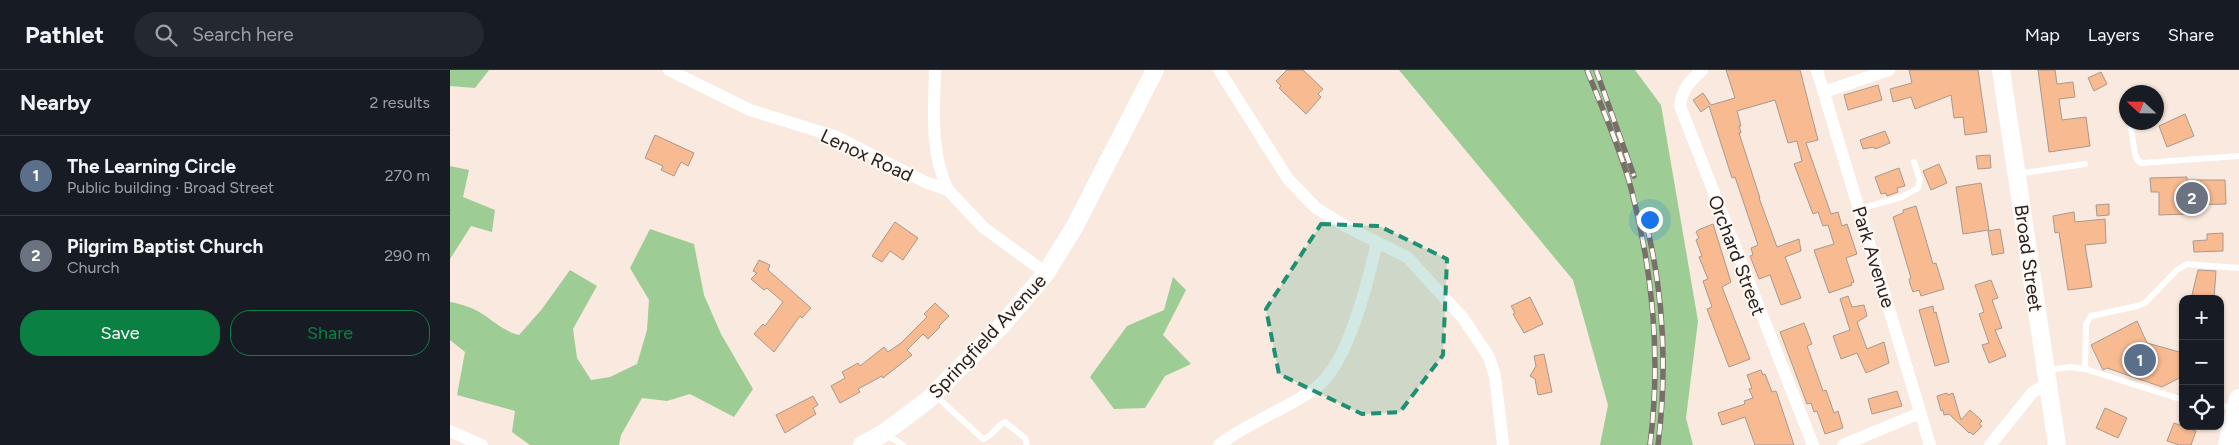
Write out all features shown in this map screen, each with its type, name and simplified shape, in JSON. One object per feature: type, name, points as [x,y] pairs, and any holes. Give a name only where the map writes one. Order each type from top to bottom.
[{"type":"main road","name":"Springfield Avenue","points":[[862,445],[884,433],[934,394],[1003,324],[1046,273],[1075,226],[1155,70]]},
{"type":"main road","name":"Broad Street","points":[[2001,70],[2057,445]]},
{"type":"main road","points":[[2228,445],[2232,404]]},
{"type":"street","name":"Lenox Road","points":[[669,70],[750,110],[836,137],[925,182],[948,190],[984,228],[1046,273]]},
{"type":"street","points":[[935,70],[934,108],[937,160],[940,175],[948,190]]},
{"type":"street","points":[[1219,70],[1288,180],[1316,208],[1407,257],[1477,336],[1489,357],[1495,376],[1503,445]]},
{"type":"street","name":"Orchard Street","points":[[1702,70],[1690,81],[1682,93],[1680,106],[1813,445]]},
{"type":"street","name":"Park Avenue","points":[[1817,70],[1930,445]]},
{"type":"street","points":[[1824,92],[1889,70]]},
{"type":"street","points":[[1219,445],[1232,434],[1318,386],[1334,370],[1365,289],[1377,242]]},
{"type":"street","points":[[1990,445],[2047,377]]},
{"type":"street","points":[[1843,445],[1920,413]]},
{"type":"street","points":[[450,431],[482,445]]},
{"type":"lane","points":[[2131,130],[2135,154],[2138,161],[2142,163],[2239,156]]},
{"type":"lane","points":[[1859,208],[1902,197],[1918,188],[1920,180],[1914,162]]},
{"type":"lane","points":[[2016,174],[2085,164]]},
{"type":"lane","points":[[2085,368],[2086,324],[2091,316],[2145,303],[2177,270],[2187,264],[2239,268]]},
{"type":"lane","points":[[2047,377],[2070,367],[2085,368],[2179,399]]},
{"type":"lane","points":[[934,394],[983,439],[988,438],[999,424],[1004,422],[1025,438],[1027,445]]},
{"type":"lane","points":[[884,433],[903,445]]},
{"type":"highlighted area","points":[[1321,224],[1379,226],[1447,259],[1443,355],[1400,412],[1362,414],[1279,374],[1266,309]]},
{"type":"green space","points":[[450,70],[489,70],[475,88],[450,86]]},
{"type":"green space","points":[[1399,70],[1635,70],[1661,105],[1698,321],[1686,418],[1693,445],[1600,445],[1608,405],[1573,280]]},
{"type":"green space","points":[[450,166],[469,170],[463,197],[495,210],[492,232],[471,226],[450,259]]},
{"type":"green space","points":[[650,229],[694,244],[704,295],[721,334],[753,389],[734,417],[690,394],[667,401],[642,398],[621,435],[619,445],[530,445],[512,432],[515,411],[457,395],[465,352],[450,340],[450,302],[476,310],[504,329],[519,335],[542,309],[570,270],[597,286],[573,329],[577,358],[591,380],[610,377],[637,364],[647,330],[649,300],[630,268]]},
{"type":"green space","points":[[1173,277],[1186,290],[1163,335],[1191,364],[1165,376],[1145,408],[1114,409],[1090,377],[1127,326],[1164,310]]},
{"type":"building","points":[[1287,70],[1303,70],[1323,89],[1318,94],[1321,97],[1306,114],[1279,88],[1281,86],[1276,81]]},
{"type":"building","points":[[1726,70],[1800,70],[1818,140],[1806,143],[1831,214],[1838,212],[1842,226],[1847,224],[1857,254],[1846,258],[1854,282],[1851,283],[1852,285],[1829,293],[1814,250],[1834,244],[1828,225],[1823,226],[1818,212],[1813,214],[1794,164],[1802,161],[1797,141],[1788,143],[1775,100],[1737,111],[1741,126],[1739,126],[1741,133],[1739,133],[1759,198],[1777,247],[1799,239],[1801,251],[1785,257],[1801,298],[1781,305],[1770,275],[1759,279],[1750,256],[1753,255],[1751,248],[1758,245],[1735,177],[1732,178],[1709,106],[1701,112],[1693,100],[1703,93],[1711,105],[1735,98]]},
{"type":"building","points":[[1909,70],[1978,70],[1987,132],[1965,135],[1963,117],[1954,118],[1951,95],[1915,109],[1911,97],[1893,102],[1890,89],[1912,83]]},
{"type":"building","points":[[2038,70],[2055,70],[2057,84],[2073,82],[2075,97],[2059,99],[2062,120],[2086,117],[2090,146],[2049,152]]},
{"type":"building","points":[[2101,72],[2107,84],[2094,91],[2088,78]]},
{"type":"building","points":[[1878,85],[1882,100],[1848,110],[1844,95]]},
{"type":"building","points":[[2185,114],[2194,136],[2167,147],[2161,130],[2164,130],[2164,124]]},
{"type":"building","points":[[1885,131],[1890,143],[1875,149],[1874,147],[1863,149],[1860,140]]},
{"type":"building","points":[[655,135],[694,153],[688,166],[681,162],[674,176],[661,170],[663,166],[645,158]]},
{"type":"building","points":[[1990,155],[1991,168],[1978,169],[1976,156]]},
{"type":"building","points":[[1939,164],[1947,183],[1931,190],[1923,171]]},
{"type":"building","points":[[1899,168],[1905,186],[1897,188],[1898,192],[1887,196],[1886,193],[1881,194],[1875,177]]},
{"type":"building","points":[[2187,177],[2187,180],[2225,180],[2226,204],[2188,205],[2188,214],[2159,215],[2159,192],[2151,192],[2150,178]]},
{"type":"building","points":[[1981,183],[1989,230],[1963,234],[1956,187]]},
{"type":"building","points":[[2109,204],[2109,215],[2097,216],[2096,205]]},
{"type":"building","points":[[1916,206],[1933,264],[1936,263],[1944,289],[1921,296],[1919,290],[1913,292],[1910,284],[1909,279],[1911,278],[1893,217],[1903,213],[1903,210]]},
{"type":"building","points":[[2074,212],[2075,222],[2105,219],[2106,243],[2085,245],[2092,287],[2068,290],[2059,232],[2055,233],[2053,216]]},
{"type":"building","points":[[895,222],[918,238],[903,260],[890,251],[882,262],[872,256]]},
{"type":"building","points":[[1713,224],[1731,282],[1722,287],[1750,359],[1729,367],[1707,309],[1712,307],[1703,281],[1708,279],[1699,257],[1702,256],[1696,240],[1699,238],[1696,232],[1698,230]]},
{"type":"building","points":[[2000,229],[2004,253],[1992,255],[1988,231]]},
{"type":"building","points":[[2223,233],[2223,251],[2194,252],[2193,241],[2207,240],[2207,234]]},
{"type":"building","points":[[759,260],[770,265],[768,270],[811,308],[802,318],[800,316],[774,352],[754,334],[763,324],[765,326],[783,302],[767,288],[764,290],[751,279],[757,273],[753,271]]},
{"type":"building","points":[[2198,270],[2216,271],[2214,295],[2192,295]]},
{"type":"building","points":[[1991,280],[1998,298],[1992,300],[2002,328],[1995,330],[2006,356],[1989,363],[1982,345],[1989,343],[1979,314],[1984,312],[1975,285]]},
{"type":"building","points":[[1848,296],[1852,307],[1864,305],[1867,316],[1857,322],[1867,349],[1884,342],[1889,363],[1866,373],[1857,353],[1841,359],[1833,336],[1850,330],[1840,299]]},
{"type":"building","points":[[1530,297],[1543,324],[1524,333],[1513,314],[1515,313],[1511,306]]},
{"type":"building","points":[[935,303],[949,316],[940,327],[928,339],[923,334],[907,350],[912,355],[883,378],[882,376],[858,389],[860,392],[840,403],[831,386],[845,378],[842,372],[858,363],[860,366],[884,347],[888,352],[901,343],[927,317],[924,314]]},
{"type":"building","points":[[1933,306],[1949,362],[1935,366],[1919,310]]},
{"type":"building","points":[[2137,321],[2147,343],[2179,352],[2179,378],[2162,387],[2107,368],[2103,370],[2091,345]]},
{"type":"building","points":[[1804,323],[1812,344],[1807,346],[1823,391],[1826,390],[1834,413],[1838,411],[1843,428],[1825,434],[1817,411],[1814,412],[1811,403],[1807,404],[1780,332]]},
{"type":"building","points":[[1544,354],[1552,392],[1538,395],[1535,379],[1530,376],[1536,366],[1534,356]]},
{"type":"building","points":[[1761,370],[1763,375],[1765,374],[1772,392],[1776,391],[1794,445],[1755,445],[1745,417],[1722,425],[1718,413],[1745,404],[1744,401],[1753,398],[1749,389],[1752,388],[1747,375]]},
{"type":"building","points":[[1897,391],[1902,406],[1872,414],[1868,399]]},
{"type":"building","points":[[1947,393],[1948,395],[1953,393],[1961,420],[1970,410],[1982,421],[1979,424],[1982,426],[1973,435],[1949,414],[1944,415],[1943,410],[1941,411],[1937,396]]},
{"type":"building","points":[[813,396],[818,405],[813,408],[816,414],[785,433],[776,415]]},
{"type":"building","points":[[2105,408],[2127,418],[2118,438],[2096,428]]},
{"type":"building","points":[[2174,423],[2179,425],[2179,430],[2196,431],[2191,445],[2179,445],[2167,441]]},
{"type":"railway","points":[[1587,70],[1627,173],[1645,252],[1650,284],[1655,348],[1655,380],[1650,445]]},
{"type":"railway","points":[[1596,70],[1634,176]]},
{"type":"railway","points":[[1647,227],[1657,280],[1662,335],[1663,363],[1658,445]]},
{"type":"place","name":"Pilgrim Baptist Church","points":[[2192,198]]},
{"type":"place","name":"The Learning Circle","points":[[2140,360]]}]
